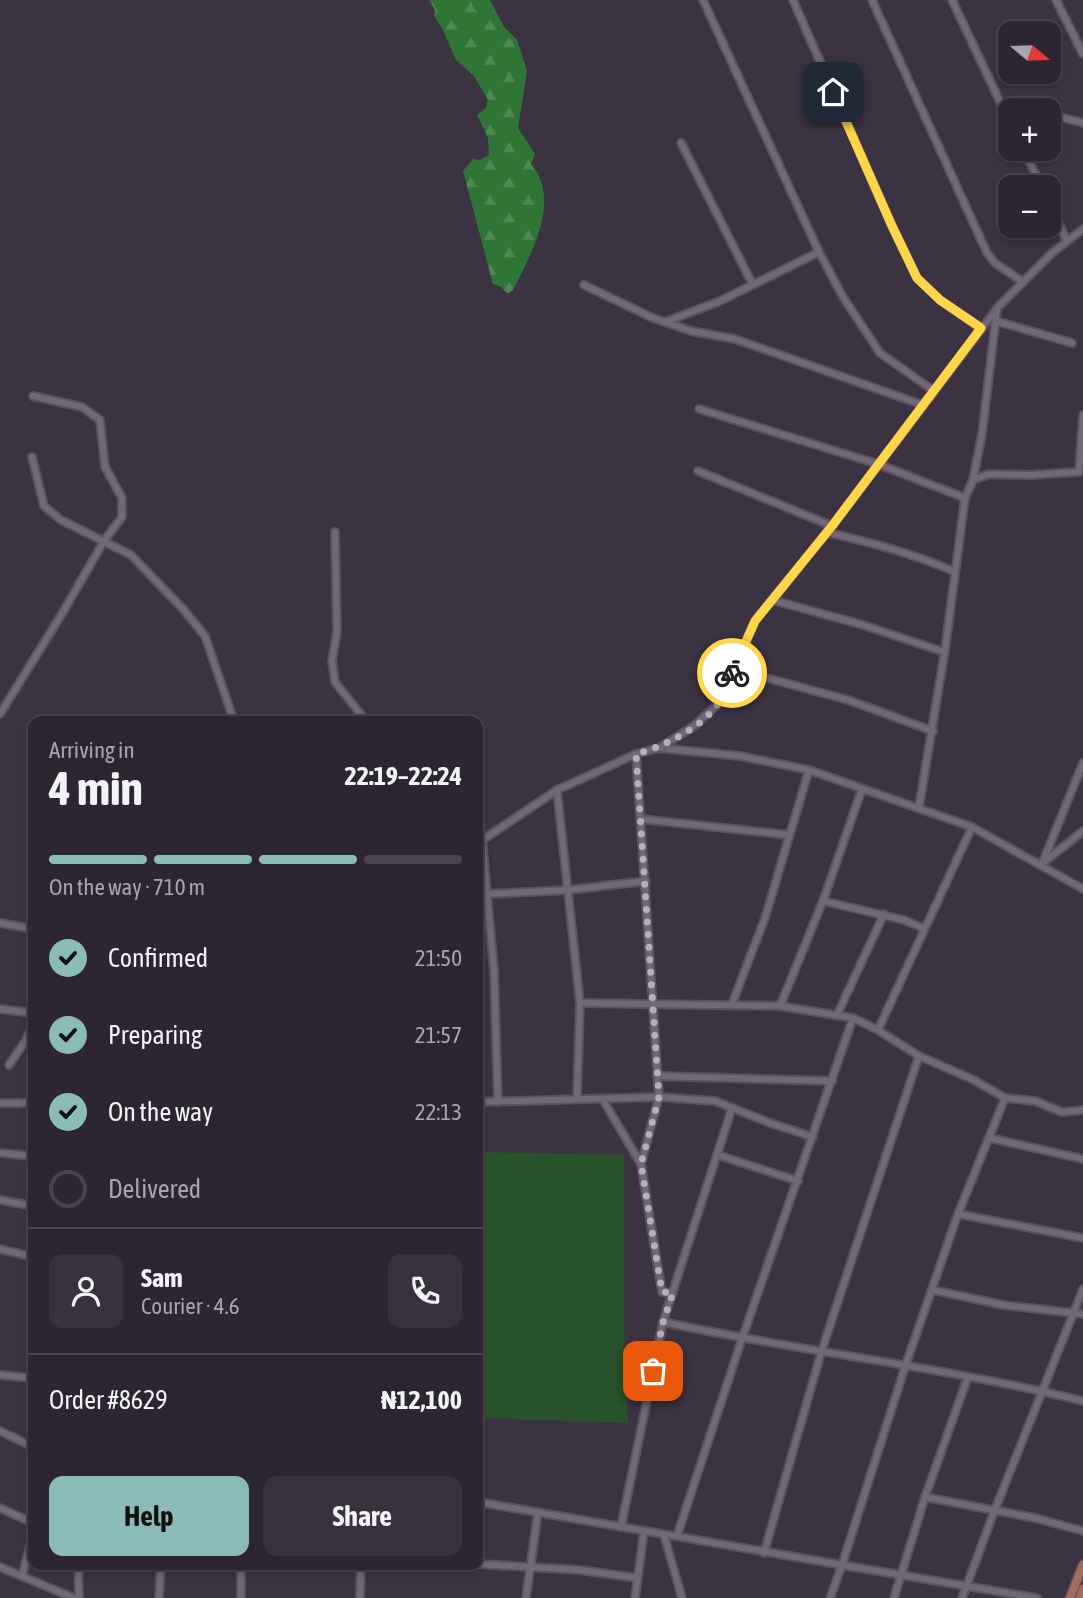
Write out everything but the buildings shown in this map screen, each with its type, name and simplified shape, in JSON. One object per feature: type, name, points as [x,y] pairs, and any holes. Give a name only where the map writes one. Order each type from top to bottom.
[{"type":"main road","points":[[1070,1598],[1083,1564]]},
{"type":"main road","points":[[1080,1598],[1083,1589]]},
{"type":"street","points":[[703,0],[819,253],[843,297],[874,346],[934,391]]},
{"type":"street","points":[[793,0],[917,278],[940,300],[981,328]]},
{"type":"street","points":[[872,0],[988,253],[995,263],[1023,282]]},
{"type":"street","points":[[952,0],[998,98]]},
{"type":"street","points":[[1056,0],[1083,54]]},
{"type":"street","points":[[1061,117],[1083,123]]},
{"type":"street","points":[[681,143],[753,285]]},
{"type":"street","points":[[1061,229],[1067,242]]},
{"type":"street","points":[[483,839],[557,790],[636,754],[659,748],[694,726],[718,704],[755,621],[829,529],[998,307],[1052,253],[1083,229]]},
{"type":"street","points":[[665,322],[753,285],[819,253]]},
{"type":"street","points":[[584,285],[665,322],[691,331],[735,339],[923,405]]},
{"type":"street","points":[[919,807],[933,731],[965,498],[973,480],[982,434],[998,307]]},
{"type":"street","points":[[996,321],[1072,343]]},
{"type":"street","points":[[0,714],[104,541],[122,517],[124,508],[122,498],[105,467],[100,420],[82,407],[33,396]]},
{"type":"street","points":[[699,409],[878,464],[965,498]]},
{"type":"street","points":[[973,480],[989,474],[1081,473],[1083,415]]},
{"type":"street","points":[[32,457],[44,506],[61,520],[131,555],[205,636],[232,716]]},
{"type":"street","points":[[698,471],[829,529],[925,558],[955,572]]},
{"type":"street","points":[[335,532],[337,632],[332,661],[335,682],[362,716]]},
{"type":"street","points":[[772,600],[863,625],[944,652]]},
{"type":"street","points":[[734,669],[848,701],[933,731]]},
{"type":"street","points":[[659,748],[740,756],[809,771],[919,807],[972,827],[1083,889]]},
{"type":"street","points":[[636,754],[659,1097],[641,1164]]},
{"type":"street","points":[[1042,864],[1081,778],[1083,764]]},
{"type":"street","points":[[732,1004],[765,918],[809,771]]},
{"type":"street","points":[[780,1006],[823,901],[862,789]]},
{"type":"street","points":[[557,790],[580,1003],[577,1099]]},
{"type":"street","points":[[641,819],[789,835]]},
{"type":"street","points":[[878,1030],[972,827]]},
{"type":"street","points":[[1042,864],[1083,831]]},
{"type":"street","points":[[483,861],[494,970],[498,1102]]},
{"type":"street","points":[[488,894],[568,890],[646,881]]},
{"type":"street","points":[[823,901],[884,914],[923,928]]},
{"type":"street","points":[[837,1014],[884,914]]},
{"type":"street","points":[[0,923],[28,928]]},
{"type":"street","points":[[580,1003],[780,1006],[837,1014],[878,1030],[919,1056],[974,1080],[1005,1098],[1035,1101],[1062,1112],[1083,1110]]},
{"type":"street","points":[[0,1009],[28,1012]]},
{"type":"street","points":[[677,1536],[853,1018]]},
{"type":"street","points":[[9,1065],[28,1036]]},
{"type":"street","points":[[764,1553],[821,1353],[919,1056]]},
{"type":"street","points":[[657,1076],[832,1081]]},
{"type":"street","points":[[483,1102],[659,1097],[715,1101],[813,1137]]},
{"type":"street","points":[[830,1598],[958,1214],[1005,1098]]},
{"type":"street","points":[[603,1100],[641,1164],[662,1292],[673,1293]]},
{"type":"street","points":[[0,1102],[28,1103]]},
{"type":"street","points":[[621,1527],[663,1322],[732,1108]]},
{"type":"street","points":[[990,1138],[1083,1159]]},
{"type":"street","points":[[0,1153],[28,1156]]},
{"type":"street","points":[[718,1155],[798,1181]]},
{"type":"street","points":[[0,1200],[28,1205]]},
{"type":"street","points":[[958,1214],[1083,1238]]},
{"type":"street","points":[[0,1249],[28,1256]]},
{"type":"street","points":[[962,1598],[1083,1289]]},
{"type":"street","points":[[933,1290],[1003,1305],[1083,1314]]},
{"type":"street","points":[[663,1322],[742,1339],[1043,1391],[1083,1401]]},
{"type":"street","points":[[0,1375],[28,1378]]},
{"type":"street","points":[[894,1598],[925,1497],[968,1377]]},
{"type":"street","points":[[0,1431],[28,1445]]},
{"type":"street","points":[[925,1497],[1035,1518],[1083,1531]]},
{"type":"street","points":[[483,1503],[1037,1598]]},
{"type":"street","points":[[0,1508],[28,1520]]},
{"type":"street","points":[[526,1598],[538,1512]]},
{"type":"street","points":[[635,1598],[644,1531]]},
{"type":"street","points":[[664,1535],[682,1598]]},
{"type":"street","points":[[22,1576],[28,1554]]},
{"type":"street","points":[[483,1564],[580,1570],[638,1578]]},
{"type":"street","points":[[0,1567],[77,1598],[78,1570]]},
{"type":"street","points":[[159,1598],[161,1570]]},
{"type":"street","points":[[241,1570],[241,1598]]},
{"type":"street","points":[[360,1598],[361,1570]]},
{"type":"green space","points":[[429,0],[490,0],[504,27],[517,40],[527,71],[518,128],[535,154],[531,164],[540,178],[544,210],[535,244],[513,290],[508,294],[493,284],[463,171],[473,159],[480,160],[489,155],[488,138],[477,115],[486,108],[488,100],[474,76],[456,60]]},
{"type":"green space","points":[[483,1152],[624,1155],[624,1320],[628,1423],[483,1418]]},
{"type":"way so far","points":[[653,1371],[663,1322],[673,1293],[662,1292],[641,1164],[659,1097],[636,754],[659,748],[694,726],[718,704],[732,673]]},
{"type":"route","points":[[732,673],[755,621],[832,526],[981,328],[940,300],[917,278],[833,92]]}]
